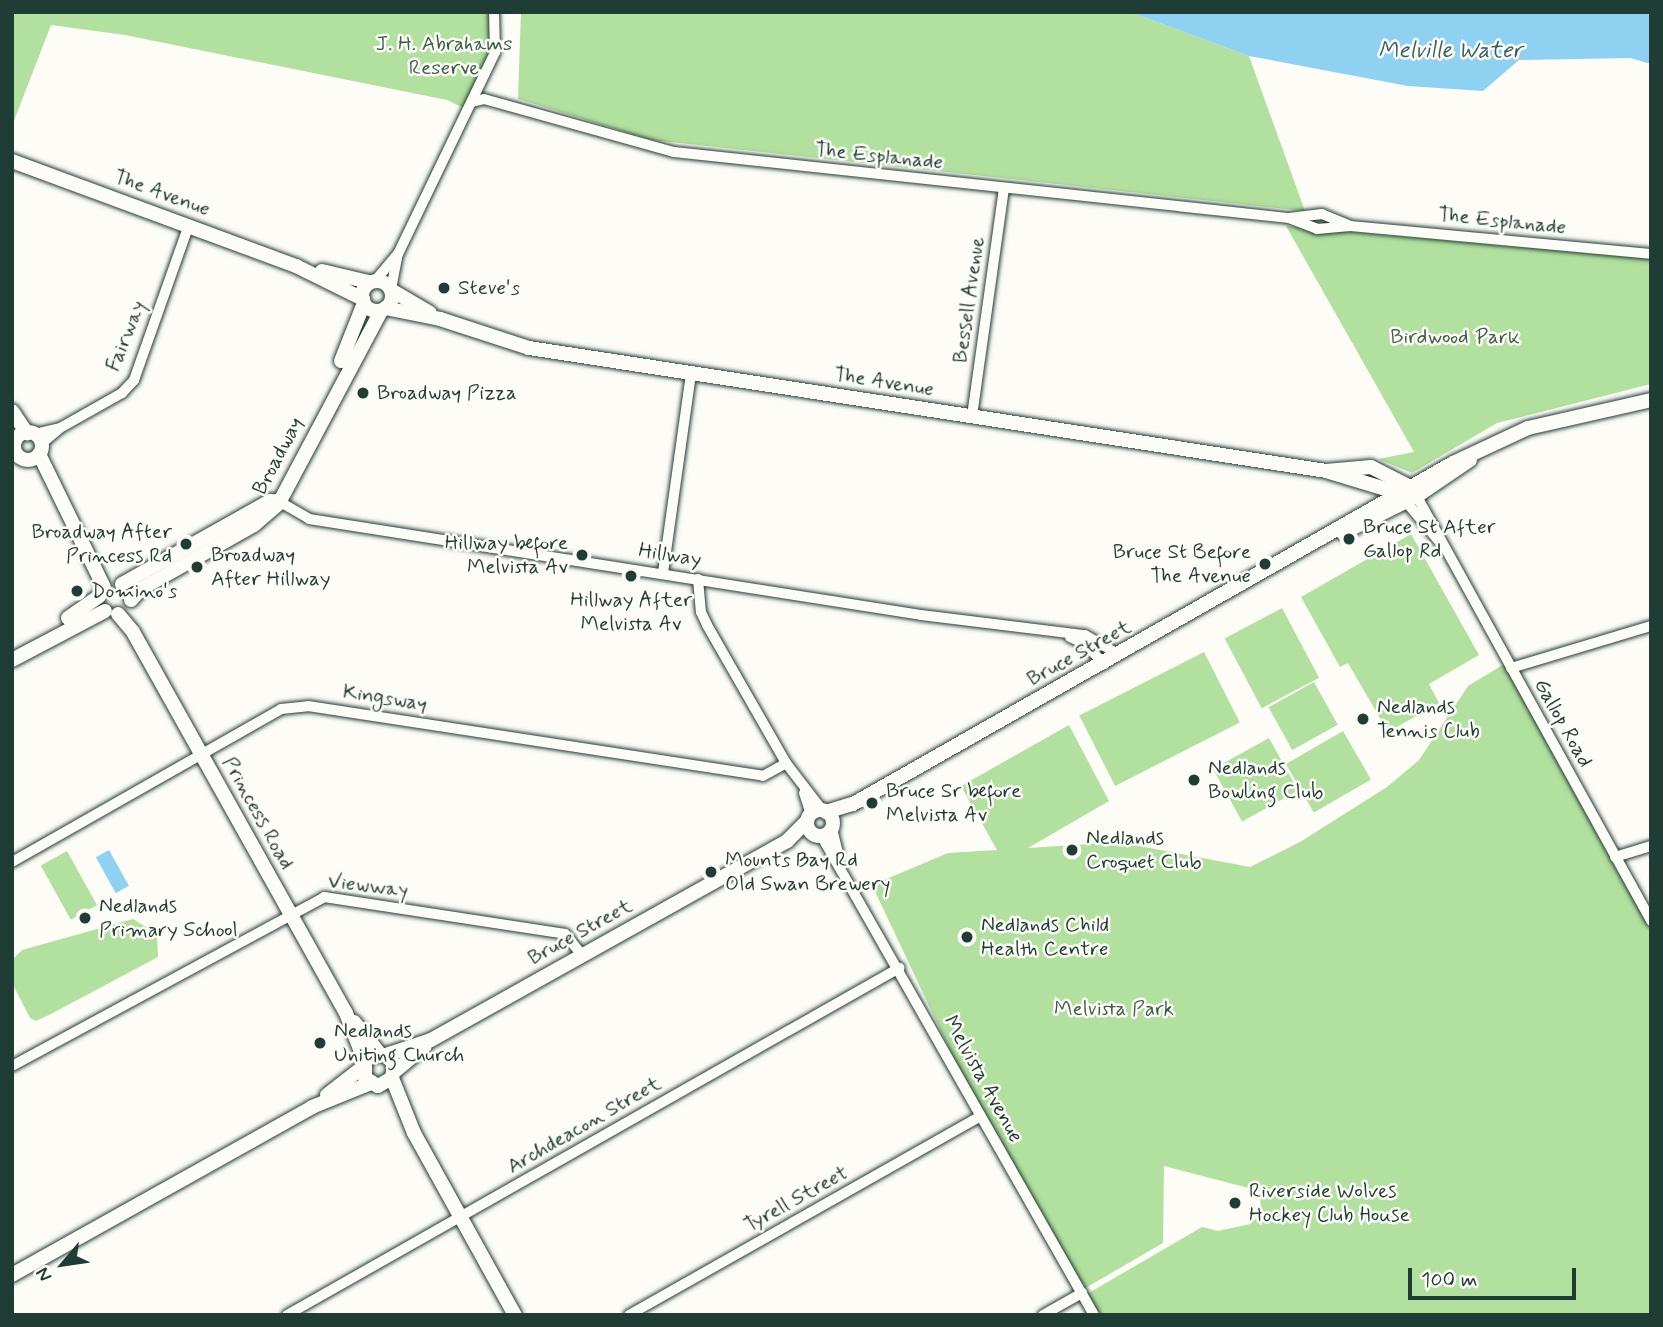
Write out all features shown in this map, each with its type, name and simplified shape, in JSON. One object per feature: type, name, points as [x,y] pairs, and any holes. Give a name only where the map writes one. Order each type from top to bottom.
[{"type":"street","points":[[391,290],[398,254],[495,52],[495,12]]},
{"type":"street","name":"The Esplanade","points":[[472,102],[484,99],[674,152],[1289,218],[1322,214],[1350,226]]},
{"type":"street","name":"The Avenue","points":[[12,161],[296,266],[383,309],[440,319],[529,348],[1326,471],[1371,467],[1408,495]]},
{"type":"street","name":"Bessell Avenue","points":[[972,416],[1004,188]]},
{"type":"street","name":"The Esplanade","points":[[1289,218],[1317,229],[1350,226],[1651,254]]},
{"type":"street","name":"Fairway","points":[[25,447],[122,393],[134,380],[190,225]]},
{"type":"street","points":[[372,282],[398,254]]},
{"type":"street","name":"The Avenue","points":[[296,266],[372,282],[440,319]]},
{"type":"street","name":"Broadway","points":[[12,650],[81,612],[111,588],[276,500],[358,326],[363,301],[372,282]]},
{"type":"street","name":"Broadway","points":[[12,660],[120,608],[141,589],[254,525],[276,500],[383,309],[391,290]]},
{"type":"street","points":[[663,573],[691,374]]},
{"type":"street","name":"Bruce Street","points":[[364,1065],[383,1055],[431,1040],[1528,428],[1651,400]]},
{"type":"street","points":[[12,411],[25,447]]},
{"type":"street","points":[[12,420],[25,447],[48,480],[120,608]]},
{"type":"street","name":"Gallop Road","points":[[1408,495],[1441,543],[1651,921]]},
{"type":"street","name":"Hillway","points":[[276,500],[309,519],[1067,635],[1085,635],[1118,655]]},
{"type":"street","name":"Melvista Avenue","points":[[698,579],[701,612],[803,789],[839,860],[1094,1315]]},
{"type":"street","points":[[111,588],[120,608]]},
{"type":"street","name":"Princess Road","points":[[120,608],[346,1013],[364,1065],[374,1084]]},
{"type":"street","points":[[1511,668],[1651,626]]},
{"type":"street","name":"Hillway","points":[[1067,635],[1085,644],[1104,664]]},
{"type":"street","name":"Kingsway","points":[[12,862],[281,709],[308,706],[763,776],[786,763]]},
{"type":"street","points":[[1615,857],[1651,846]]},
{"type":"street","name":"Viewway","points":[[12,1066],[290,912],[324,897],[565,934],[582,955]]},
{"type":"street","name":"Archdeacon Street","points":[[288,1315],[900,968]]},
{"type":"street","name":"Princess Road","points":[[346,1013],[383,1055],[393,1075]]},
{"type":"street","name":"Bruce Street","points":[[374,1084],[393,1075],[431,1040]]},
{"type":"street","points":[[312,1107],[364,1065]]},
{"type":"street","points":[[393,1075],[414,1133],[515,1315]]},
{"type":"street","points":[[12,1275],[312,1107],[374,1084],[414,1133]]},
{"type":"street","name":"Tyrell Street","points":[[629,1315],[981,1116]]},
{"type":"street","points":[[1042,1315],[1082,1293]]},
{"type":"green space","name":"J. H. Abrahams Reserve","points":[[12,12],[492,12],[495,52],[468,110],[447,100],[125,35],[51,25],[12,126]]},
{"type":"green space","points":[[521,12],[1130,12],[1249,56],[1305,211],[652,140],[518,99]]},
{"type":"green space","name":"Birdwood Park","points":[[1286,226],[1651,259],[1651,384],[1497,423],[1412,473],[1378,459],[1414,452]]},
{"type":"green space","points":[[1411,534],[1479,655],[1429,684],[1439,703],[1388,732],[1348,663],[1340,667],[1301,597]]},
{"type":"green space","points":[[1282,608],[1319,678],[1262,708],[1225,639]]},
{"type":"green space","points":[[1204,652],[1240,722],[1115,786],[1079,716]]},
{"type":"green space","name":"Melvista Park","points":[[1506,663],[1651,926],[1651,1315],[1099,1315],[1087,1294],[1202,1227],[1218,1231],[1250,1224],[1261,1214],[1260,1191],[1164,1166],[1163,1243],[1082,1290],[981,1116],[872,885],[948,853],[997,850],[961,786],[1069,725],[1109,801],[1028,848],[1118,842],[1250,867],[1300,842],[1387,787],[1419,760],[1468,686]]},
{"type":"green space","points":[[1314,682],[1338,725],[1292,750],[1269,707]]},
{"type":"green space","points":[[1343,731],[1371,779],[1314,812],[1286,764]]},
{"type":"green space","points":[[1269,738],[1298,790],[1242,822],[1213,769]]},
{"type":"green space","points":[[67,851],[97,905],[71,920],[41,866]]},
{"type":"green space","points":[[133,919],[157,934],[158,957],[51,1014],[36,1021],[30,1018],[12,983],[12,960],[22,950]]},
{"type":"water","name":"Melville Water","points":[[1130,12],[1651,12],[1651,64],[1630,58],[1519,60],[1483,91],[1408,86],[1249,56]]},
{"type":"water","points":[[109,850],[129,886],[116,893],[96,857]]},
{"type":"place","name":"Steve's","points":[[444,288]]},
{"type":"place","name":"Broadway Pizza","points":[[363,393]]},
{"type":"place","name":"Bruce St After Gallop Rd","points":[[1349,539]]},
{"type":"place","name":"Broadway After Princess Rd","points":[[186,544]]},
{"type":"place","name":"Hillway before Melvista Av","points":[[582,555]]},
{"type":"place","name":"Bruce St Before The Avenue","points":[[1265,564]]},
{"type":"place","name":"Broadway After Hillway","points":[[197,567]]},
{"type":"place","name":"Hillway After Melvista Av","points":[[631,576]]},
{"type":"place","name":"Domino's","points":[[77,591]]},
{"type":"place","name":"Nedlands Tennis Club","points":[[1363,719]]},
{"type":"place","name":"Nedlands Bowling Club","points":[[1194,780]]},
{"type":"place","name":"Bruce Sr before Melvista Av","points":[[872,803]]},
{"type":"place","name":"Nedlands Croquet Club","points":[[1072,850]]},
{"type":"place","name":"Mounts Bay Rd Old Swan Brewery","points":[[711,872]]},
{"type":"place","name":"Nedlands Primary School","points":[[85,918]]},
{"type":"place","name":"Nedlands Child Health Centre","points":[[967,937]]},
{"type":"place","name":"Nedlands Uniting Church","points":[[320,1043]]},
{"type":"place","name":"Riverside Wolves Hockey Club House","points":[[1235,1203]]}]
